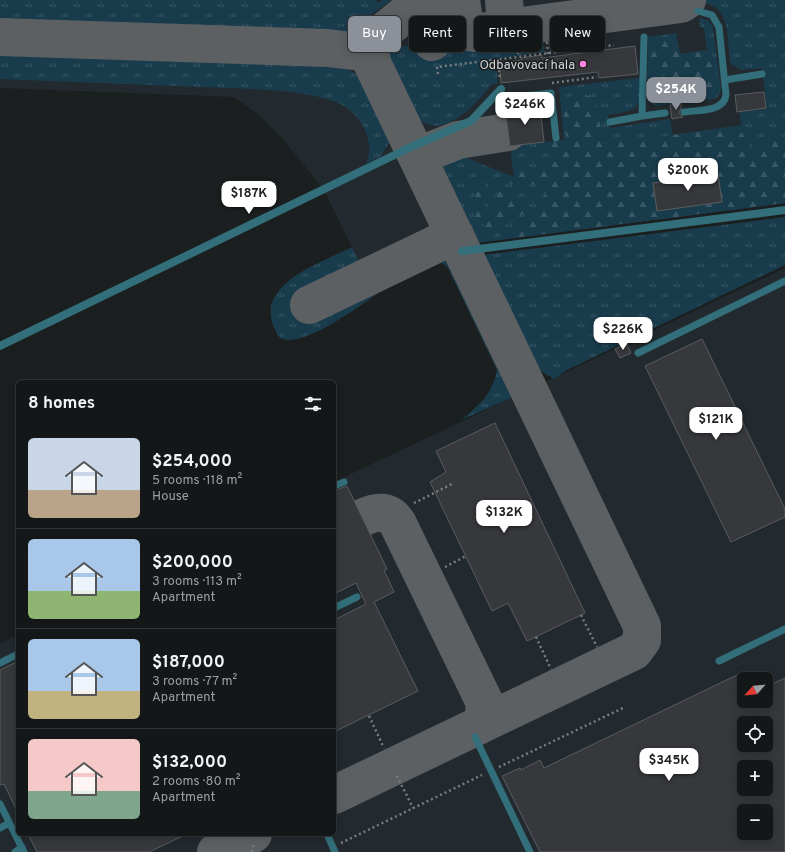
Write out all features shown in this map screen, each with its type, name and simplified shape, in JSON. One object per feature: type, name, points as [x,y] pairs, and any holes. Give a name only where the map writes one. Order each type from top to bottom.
[{"type":"street","points":[[0,346],[413,146],[464,125],[478,114],[499,91]]},
{"type":"street","points":[[462,251],[785,210]]},
{"type":"lane","points":[[684,112],[720,106],[726,98],[718,22],[708,13],[698,11]]},
{"type":"lane","points":[[642,116],[644,37]]},
{"type":"lane","points":[[725,80],[762,74]]},
{"type":"lane","points":[[499,91],[506,98],[551,94],[556,138]]},
{"type":"lane","points":[[610,122],[665,113]]},
{"type":"lane","points":[[638,353],[785,281]]},
{"type":"lane","points":[[336,485],[344,482]]},
{"type":"lane","points":[[336,607],[357,597]]},
{"type":"lane","points":[[719,661],[785,629]]},
{"type":"lane","points":[[0,663],[16,655]]},
{"type":"lane","points":[[475,737],[530,852]]},
{"type":"lane","points":[[0,804],[16,835]]},
{"type":"lane","points":[[0,828],[10,823]]},
{"type":"lane","points":[[15,852],[23,849],[16,836]]},
{"type":"lane","points":[[328,836],[334,849]]},
{"type":"path","points":[[547,42],[548,54]]},
{"type":"path","points":[[438,74],[437,67],[614,45]]},
{"type":"path","points":[[518,52],[518,57]]},
{"type":"path","points":[[498,60],[499,91]]},
{"type":"path","points":[[546,83],[597,77]]},
{"type":"path","points":[[414,503],[452,484]]},
{"type":"path","points":[[445,567],[466,556]]},
{"type":"path","points":[[581,615],[597,647]]},
{"type":"path","points":[[536,637],[551,669]]},
{"type":"path","points":[[334,849],[413,808],[623,708]]},
{"type":"path","points":[[369,716],[384,748]]},
{"type":"path","points":[[398,776],[413,808]]},
{"type":"path","points":[[252,852],[254,844]]},
{"type":"shaded area","points":[[0,0],[785,0],[785,152],[452,228],[364,272],[324,190],[282,138],[259,115],[234,97],[0,88]]},
{"type":"shaded area","points":[[785,268],[785,852],[0,852],[0,644],[16,636],[16,836],[336,836],[336,481]]},
{"type":"green space","points":[[0,0],[376,0],[378,3],[383,0],[391,0],[369,16],[348,16],[348,31],[343,35],[320,39],[320,41],[0,30]]},
{"type":"green space","points":[[696,0],[785,0],[785,203],[477,243],[443,173],[444,163],[452,156],[462,156],[514,177],[510,146],[564,140],[559,87],[639,78],[641,97],[639,103],[631,110],[608,115],[610,128],[670,119],[673,135],[741,125],[740,112],[767,109],[762,68],[741,70],[731,64],[728,34],[721,13],[714,6]]},
{"type":"green space","points":[[699,18],[708,20],[713,28],[721,89],[717,98],[657,106],[652,104],[647,96],[648,37],[676,33],[680,54],[707,50],[704,29],[700,26]]},
{"type":"green space","points":[[673,38],[678,45],[680,54],[707,50],[716,59],[714,62],[714,71],[721,89],[717,98],[707,100],[701,91],[676,87],[664,82],[665,71],[673,65],[655,70],[648,69],[648,46],[655,40]]},
{"type":"green space","points":[[542,42],[545,52],[496,59],[498,84],[492,84],[477,102],[457,118],[446,124],[435,126],[425,123],[415,115],[408,105],[390,64],[391,52],[401,52],[401,46],[409,46],[409,52],[466,52],[466,44],[474,44],[474,52],[542,52]]},
{"type":"green space","points":[[0,44],[319,56],[319,58],[342,66],[363,78],[389,130],[390,142],[380,157],[366,163],[369,154],[367,136],[364,127],[352,112],[336,102],[321,97],[304,94],[251,89],[0,79]]},
{"type":"green space","points":[[575,90],[596,99],[603,144],[724,128],[742,133],[754,152],[764,148],[769,142],[785,139],[785,203],[510,238],[516,226],[538,211],[545,194],[541,186],[530,184],[521,188],[517,184],[511,184],[510,181],[518,172],[545,167],[550,157],[552,142],[571,142],[565,133],[563,109]]},
{"type":"green space","points":[[478,184],[485,184],[488,192],[484,205],[492,212],[495,210],[496,196],[500,191],[507,188],[522,201],[523,214],[506,224],[487,228],[474,215],[474,197]]},
{"type":"green space","points":[[785,217],[785,265],[565,371],[554,379],[536,368],[482,255]]},
{"type":"green space","points":[[352,247],[364,272],[304,299],[309,305],[310,312],[421,260],[434,256],[441,256],[448,260],[451,264],[516,396],[461,420],[474,410],[489,392],[497,370],[448,268],[439,262],[429,262],[408,271],[345,316],[308,336],[292,340],[280,338],[272,320],[272,305],[278,292],[290,280],[305,270]]},
{"type":"building","points":[[635,46],[638,74],[599,78],[598,72],[501,83],[499,63],[542,55],[542,58],[588,52],[605,52],[605,50]]},
{"type":"building","points":[[764,92],[766,108],[737,112],[735,95]]},
{"type":"building","points":[[681,103],[679,113],[683,117],[672,119],[670,105]]},
{"type":"building","points":[[540,106],[544,142],[510,146],[505,110]]},
{"type":"building","points":[[718,174],[722,202],[657,211],[653,183]]},
{"type":"building","points":[[702,339],[785,509],[785,517],[731,542],[645,366]]},
{"type":"building","points":[[626,343],[631,353],[620,358],[615,349]]},
{"type":"building","points":[[495,423],[585,613],[527,641],[508,603],[492,611],[430,482],[446,472],[436,451]]},
{"type":"building","points":[[347,486],[387,569],[384,570],[394,592],[374,602],[418,691],[336,731],[336,619],[366,604],[356,583],[336,593],[336,490]]},
{"type":"building","points":[[16,662],[16,809],[4,784],[0,785],[0,670]]},
{"type":"building","points":[[737,675],[737,708],[773,708],[773,684],[785,678],[785,852],[540,852],[502,776],[520,768],[521,770],[540,760],[544,768]]},
{"type":"building","points":[[29,836],[183,836],[149,852],[37,852]]},
{"type":"taxiway","points":[[370,53],[371,44],[374,39],[423,0]]},
{"type":"taxiway","points":[[426,0],[428,16]]},
{"type":"taxiway","points":[[461,0],[465,28],[473,33],[500,29],[506,25],[504,0]]},
{"type":"taxiway","points":[[542,23],[590,17],[597,11],[597,0]]},
{"type":"taxiway","points":[[598,8],[602,13],[606,14],[681,4],[687,0]]},
{"type":"taxiway","points":[[0,37],[327,48],[370,53],[373,65],[642,626],[642,640],[634,651],[336,794]]},
{"type":"taxiway","points":[[418,156],[458,140],[508,132]]},
{"type":"taxiway","points":[[309,305],[455,235]]},
{"type":"taxiway","points":[[362,518],[372,514],[382,513],[391,516],[398,524],[484,701],[485,714],[478,726]]},
{"type":"taxiway","points":[[216,852],[249,836]]},
{"type":"place","name":"Odbavovací hala","points":[[583,64]]}]
